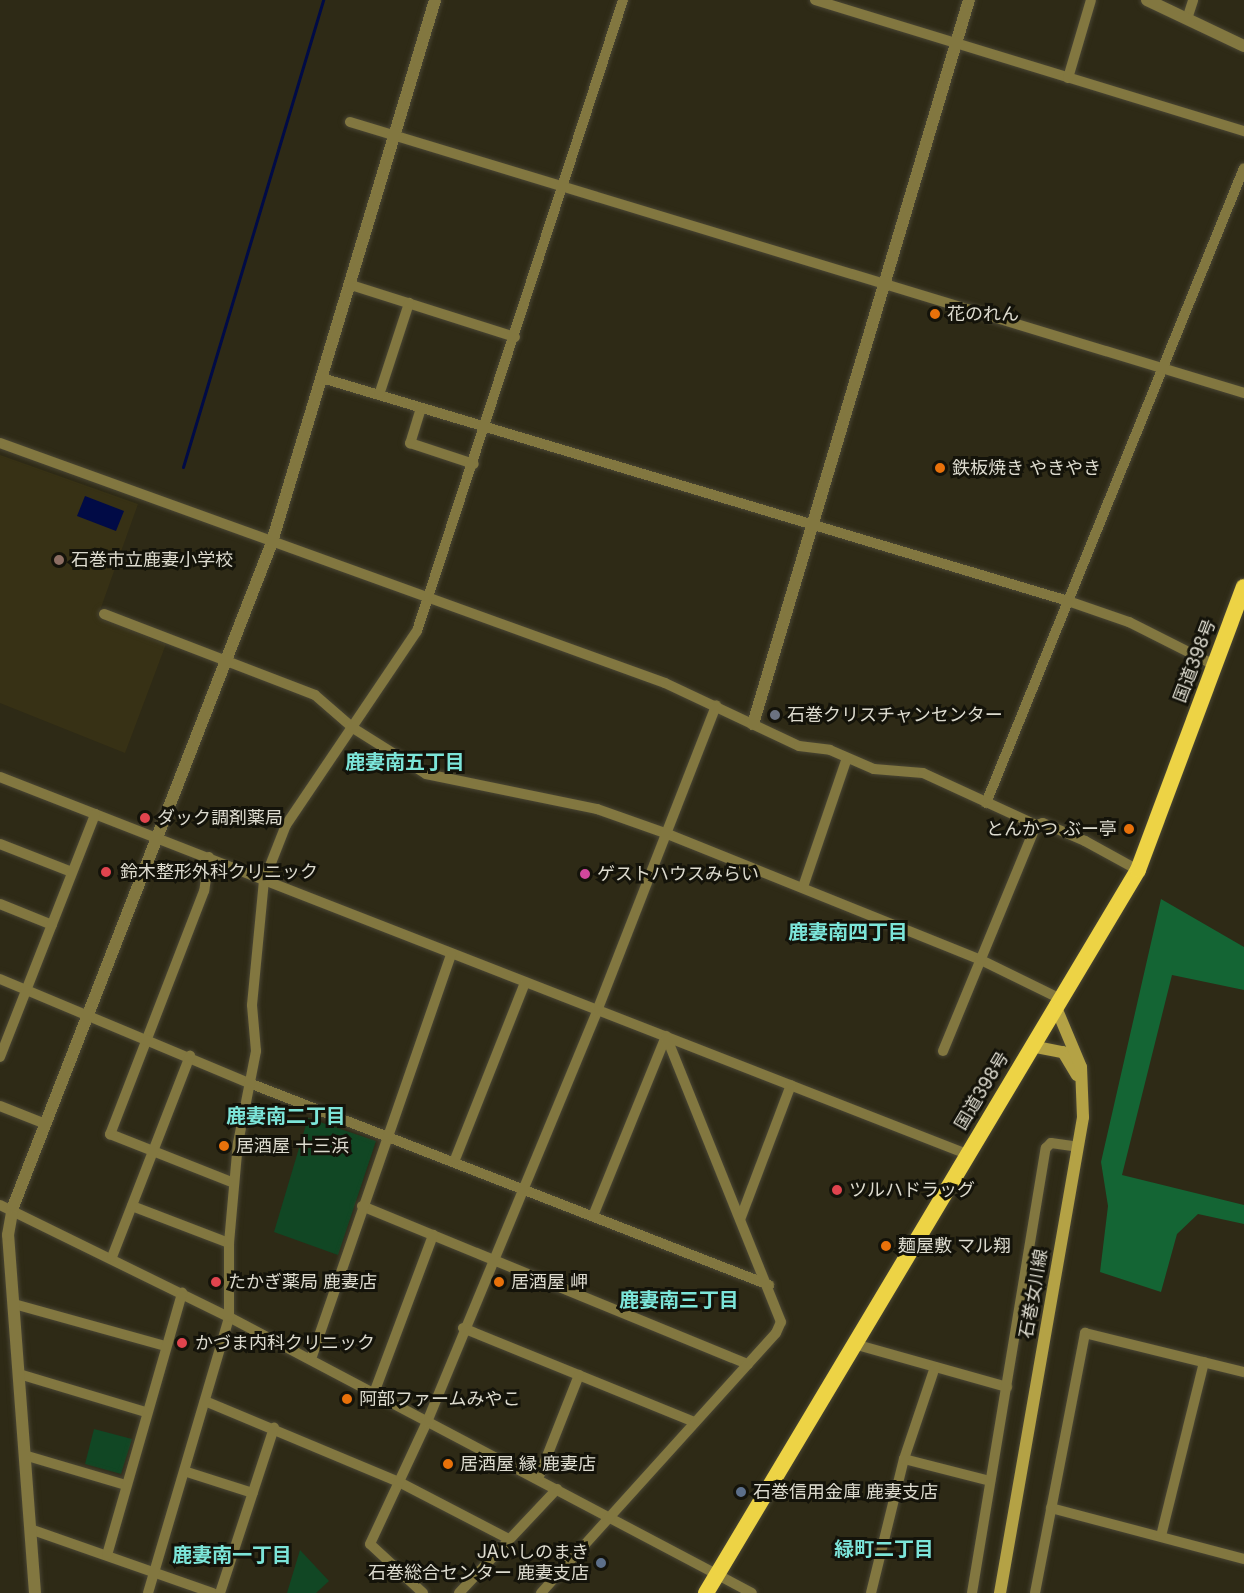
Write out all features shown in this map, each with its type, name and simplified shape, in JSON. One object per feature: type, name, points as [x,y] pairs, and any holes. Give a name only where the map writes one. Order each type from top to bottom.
[{"type":"highway","name":"国道398号","points":[[706,1593],[1057,1002],[1138,870],[1244,587]]},
{"type":"main road","name":"石巻女川線","points":[[1000,1593],[1078,1147],[1084,1099],[1081,1067],[1057,1002]]},
{"type":"main road","points":[[1031,1046],[1067,1055],[1084,1099]]},
{"type":"street","points":[[35,1593],[14,1304],[6,1264],[6,1206],[43,1123],[154,836],[271,545],[397,136],[435,0]]},
{"type":"street","points":[[148,1593],[187,1472],[229,1317],[229,1243],[234,1183],[256,1051],[252,1005],[256,920],[264,881],[286,825],[417,631],[474,464],[623,0]]},
{"type":"street","points":[[814,0],[1244,131]]},
{"type":"street","points":[[753,724],[814,526],[969,0]]},
{"type":"street","points":[[1068,78],[1091,0]]},
{"type":"street","points":[[1147,0],[1244,46]]},
{"type":"street","points":[[1187,19],[1193,0]]},
{"type":"street","points":[[350,122],[1244,393]]},
{"type":"street","points":[[986,803],[1244,168]]},
{"type":"street","points":[[351,285],[515,337]]},
{"type":"street","points":[[379,396],[409,303]]},
{"type":"street","points":[[322,378],[1068,601],[1129,622],[1215,665]]},
{"type":"street","points":[[421,408],[410,443],[474,464]]},
{"type":"street","points":[[0,443],[271,545],[431,595],[716,705],[799,746],[847,758],[874,769],[923,773],[1036,825],[1058,830],[1138,870]]},
{"type":"street","points":[[104,614],[315,695],[353,728],[426,774],[597,809],[666,833],[981,960],[1057,1002]]},
{"type":"street","points":[[423,1593],[370,1544],[427,1422],[490,1259],[597,1011],[716,705]]},
{"type":"street","points":[[803,887],[847,758]]},
{"type":"street","points":[[0,777],[967,1154]]},
{"type":"street","points":[[0,1057],[95,814]]},
{"type":"street","points":[[943,1051],[1036,825]]},
{"type":"street","points":[[0,844],[72,872]]},
{"type":"street","points":[[208,857],[204,891],[110,1134],[234,1183]]},
{"type":"street","points":[[0,904],[52,925]]},
{"type":"street","points":[[311,1359],[386,1134],[451,954]]},
{"type":"street","points":[[0,980],[86,1012],[249,1083],[386,1134],[520,1189],[769,1285]]},
{"type":"street","points":[[454,1162],[525,983]]},
{"type":"street","points":[[593,1216],[666,1036]]},
{"type":"street","points":[[542,1593],[748,1364],[781,1322],[769,1285],[666,1036]]},
{"type":"street","points":[[112,1257],[190,1056]]},
{"type":"street","points":[[741,1217],[792,1085]]},
{"type":"street","points":[[0,1106],[43,1123]]},
{"type":"street","points":[[972,1593],[1046,1148],[1051,1143],[1078,1147]]},
{"type":"street","points":[[6,1206],[112,1257],[311,1359],[427,1422],[611,1515],[752,1593]]},
{"type":"street","points":[[132,1206],[229,1243]]},
{"type":"street","points":[[362,1206],[748,1364]]},
{"type":"street","points":[[374,1394],[433,1235]]},
{"type":"street","points":[[106,1555],[182,1293]]},
{"type":"street","points":[[14,1304],[165,1346]]},
{"type":"street","points":[[464,1328],[695,1422]]},
{"type":"street","points":[[1035,1593],[1085,1333],[1244,1372]]},
{"type":"street","points":[[854,1344],[1007,1387]]},
{"type":"street","points":[[1161,1536],[1204,1362]]},
{"type":"street","points":[[871,1593],[904,1459],[935,1367]]},
{"type":"street","points":[[19,1374],[146,1412]]},
{"type":"street","points":[[538,1479],[579,1375]]},
{"type":"street","points":[[205,1401],[399,1482],[509,1539]]},
{"type":"street","points":[[220,1593],[274,1428]]},
{"type":"street","points":[[24,1455],[126,1485]]},
{"type":"street","points":[[904,1459],[990,1481]]},
{"type":"street","points":[[187,1472],[253,1493]]},
{"type":"street","points":[[459,1593],[557,1489]]},
{"type":"street","points":[[1051,1508],[1244,1559]]},
{"type":"street","points":[[30,1529],[213,1593]]},
{"type":"shaded area","name":"石巻市立鹿妻小学校","points":[[0,455],[138,504],[98,616],[166,644],[125,753],[0,703]]},
{"type":"shaded area","points":[[85,496],[124,511],[116,531],[77,516]]},
{"type":"green space","points":[[1161,899],[1244,947],[1244,990],[1172,975],[1122,1175],[1244,1205],[1244,1224],[1198,1214],[1177,1234],[1161,1292],[1100,1272],[1108,1206],[1101,1162]]},
{"type":"green space","points":[[308,1118],[376,1141],[338,1255],[274,1232]]},
{"type":"green space","points":[[94,1429],[132,1439],[121,1474],[85,1464]]},
{"type":"green space","points":[[300,1550],[329,1581],[316,1593],[287,1593]]},
{"type":"waterway","points":[[183,467],[323,0]]},
{"type":"place","name":"花のれん","points":[[935,314]]},
{"type":"place","name":"鉄板焼き やきやき","points":[[940,468]]},
{"type":"place","name":"石巻市立鹿妻小学校","points":[[59,560]]},
{"type":"place","name":"石巻クリスチャンセンター","points":[[775,715]]},
{"type":"place","name":"ダック調剤薬局","points":[[145,818]]},
{"type":"place","name":"とんかつ ぶー亭","points":[[1129,829]]},
{"type":"place","name":"鈴木整形外科クリニック","points":[[106,872]]},
{"type":"place","name":"ゲストハウスみらい","points":[[585,874]]},
{"type":"place","name":"居酒屋 十三浜","points":[[224,1146]]},
{"type":"place","name":"ツルハドラッグ","points":[[837,1190]]},
{"type":"place","name":"麺屋敷 マル翔","points":[[886,1246]]},
{"type":"place","name":"たかぎ薬局 鹿妻店","points":[[216,1282]]},
{"type":"place","name":"居酒屋 岬","points":[[499,1282]]},
{"type":"place","name":"かづま内科クリニック","points":[[182,1343]]},
{"type":"place","name":"阿部ファームみやこ","points":[[347,1399]]},
{"type":"place","name":"居酒屋 縁 鹿妻店","points":[[448,1464]]},
{"type":"place","name":"石巻信用金庫 鹿妻支店","points":[[741,1492]]},
{"type":"place","name":"JAいしのまき 石巻総合センター 鹿妻支店","points":[[601,1563]]},
{"type":"district","name":"鹿妻南五丁目","points":[[405,762]]},
{"type":"district","name":"鹿妻南四丁目","points":[[848,932]]},
{"type":"district","name":"鹿妻南二丁目","points":[[286,1116]]},
{"type":"district","name":"鹿妻南三丁目","points":[[679,1300]]},
{"type":"district","name":"緑町二丁目","points":[[884,1549]]},
{"type":"district","name":"鹿妻南一丁目","points":[[232,1555]]}]
